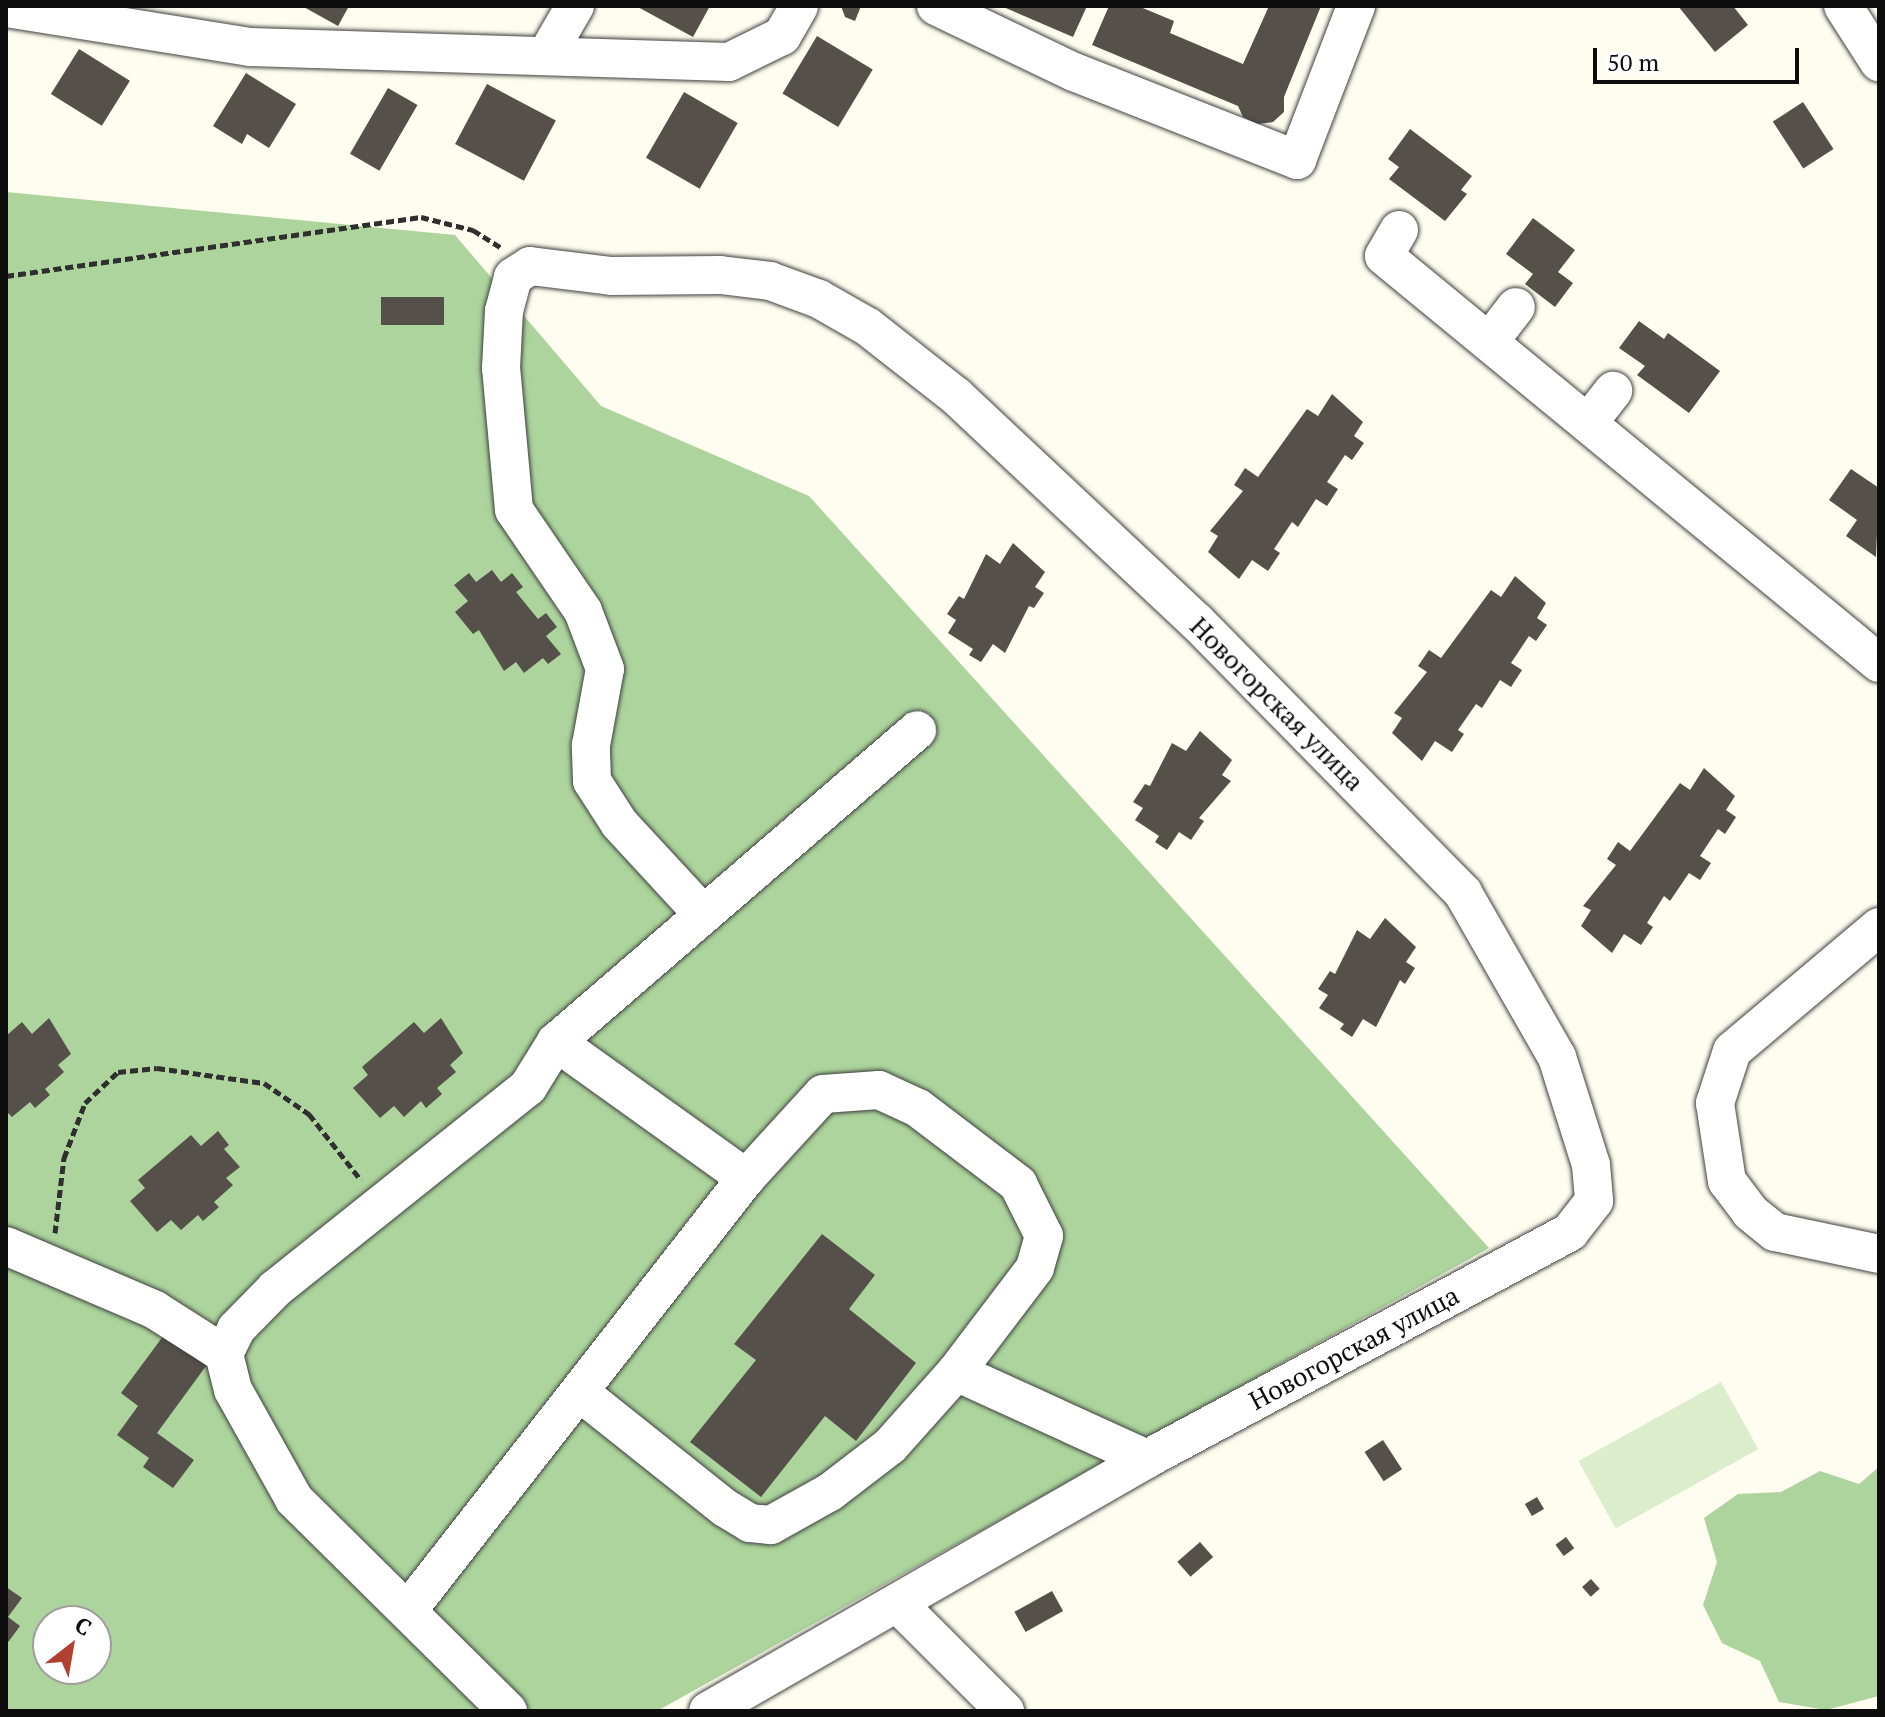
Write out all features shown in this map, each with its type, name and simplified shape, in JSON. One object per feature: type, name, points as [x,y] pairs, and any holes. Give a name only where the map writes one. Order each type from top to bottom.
[{"type":"street","points":[[546,56],[575,6]]},
{"type":"street","points":[[6,8],[250,47],[729,62],[782,36],[799,6]]},
{"type":"street","points":[[936,6],[1074,72],[1297,160],[1356,6]]},
{"type":"street","points":[[1843,6],[1879,62]]},
{"type":"street","points":[[1399,230],[1384,256],[1588,423],[1872,644]]},
{"type":"street","points":[[530,266],[513,277],[504,311],[501,368],[514,510],[583,611],[605,669],[591,745],[592,781],[619,823],[701,912]]},
{"type":"street","name":"Новогорская улица","points":[[530,266],[611,276],[720,275],[770,281],[819,299],[868,327],[956,396],[1065,496],[1409,834],[1463,893],[1557,1057],[1591,1165],[1594,1201],[1570,1232],[1147,1459],[708,1711]]},
{"type":"street","points":[[1489,342],[1516,307]]},
{"type":"street","points":[[1588,423],[1613,391]]},
{"type":"street","points":[[508,1711],[409,1609],[294,1499],[233,1390],[224,1354],[236,1329],[275,1289],[528,1087],[556,1042],[701,912],[917,730]]},
{"type":"street","points":[[1879,927],[1732,1051],[1715,1103],[1727,1181],[1750,1212],[1775,1232],[1879,1254]]},
{"type":"street","points":[[556,1042],[746,1178]]},
{"type":"street","points":[[409,1609],[746,1178],[823,1094],[879,1090],[918,1108],[1018,1184],[1044,1236],[1035,1268],[956,1372],[890,1446],[830,1492],[771,1525],[750,1523],[725,1508],[579,1392]]},
{"type":"street","points":[[6,1246],[52,1262],[155,1310],[224,1354]]},
{"type":"street","points":[[956,1372],[1147,1459]]},
{"type":"street","points":[[897,1603],[1005,1711]]},
{"type":"path","points":[[6,276],[421,217],[473,230],[530,266]]},
{"type":"path","points":[[52,1262],[64,1158],[85,1103],[118,1072],[157,1068],[264,1083],[309,1114],[380,1205]]},
{"type":"green space","points":[[6,192],[455,235],[601,406],[809,496],[1489,1248],[657,1711],[6,1711]]},
{"type":"green space","points":[[1721,1382],[1758,1449],[1616,1528],[1578,1461]]},
{"type":"green space","points":[[1879,1467],[1879,1696],[1826,1710],[1779,1702],[1760,1661],[1722,1643],[1703,1605],[1717,1562],[1704,1518],[1738,1494],[1781,1492],[1820,1471],[1859,1484]]},
{"type":"building","points":[[302,6],[349,6],[338,26]]},
{"type":"building","points":[[636,6],[710,6],[693,37]]},
{"type":"building","points":[[841,6],[861,6],[855,21],[845,17]]},
{"type":"building","points":[[1001,6],[1087,6],[1073,37]]},
{"type":"building","points":[[1109,6],[1138,6],[1174,21],[1170,33],[1243,64],[1269,6],[1321,6],[1284,97],[1284,112],[1273,122],[1258,124],[1243,117],[1238,106],[1092,45]]},
{"type":"building","points":[[1678,6],[1733,6],[1748,25],[1715,52]]},
{"type":"building","points":[[817,36],[873,69],[838,127],[782,93]]},
{"type":"building","points":[[79,49],[130,81],[102,126],[51,94]]},
{"type":"building","points":[[246,73],[296,104],[269,148],[247,134],[242,144],[213,126]]},
{"type":"building","points":[[487,84],[556,121],[524,181],[455,144]]},
{"type":"building","points":[[388,88],[417,105],[379,171],[350,154]]},
{"type":"building","points":[[684,92],[738,123],[700,189],[646,158]]},
{"type":"building","points":[[1803,102],[1833,149],[1803,169],[1773,122]]},
{"type":"building","points":[[1410,129],[1472,176],[1461,190],[1467,194],[1445,221],[1389,179],[1399,167],[1388,159]]},
{"type":"building","points":[[1533,218],[1575,250],[1558,272],[1573,283],[1555,307],[1525,284],[1533,274],[1506,254]]},
{"type":"building","points":[[381,297],[444,297],[444,325],[381,325]]},
{"type":"building","points":[[1639,321],[1664,339],[1668,333],[1720,371],[1689,413],[1637,375],[1645,366],[1619,348]]},
{"type":"building","points":[[1332,394],[1363,422],[1354,436],[1364,443],[1352,460],[1345,455],[1327,482],[1338,489],[1327,506],[1316,499],[1298,527],[1292,522],[1274,549],[1280,553],[1268,571],[1252,560],[1239,579],[1208,552],[1218,536],[1210,531],[1243,491],[1234,485],[1245,468],[1258,477],[1307,409],[1318,416]]},
{"type":"building","points":[[1851,469],[1879,488],[1876,557],[1846,536],[1857,520],[1829,500]]},
{"type":"building","points":[[1013,543],[1045,572],[1035,587],[1044,593],[1034,608],[1029,606],[1005,653],[993,644],[981,662],[969,655],[973,649],[948,633],[956,620],[947,614],[959,596],[964,599],[986,554],[1000,564]]},
{"type":"building","points":[[492,570],[501,582],[512,573],[523,587],[516,592],[538,619],[546,613],[557,627],[546,636],[561,654],[548,664],[543,658],[524,673],[516,662],[504,671],[479,630],[473,634],[455,612],[468,601],[454,585],[469,573],[476,582]]},
{"type":"building","points":[[1515,576],[1546,603],[1537,618],[1547,625],[1536,641],[1529,636],[1511,663],[1522,670],[1511,687],[1500,680],[1482,708],[1476,704],[1458,730],[1464,734],[1452,752],[1435,741],[1422,761],[1392,733],[1402,718],[1394,713],[1427,672],[1418,666],[1429,650],[1441,658],[1491,590],[1501,597]]},
{"type":"building","points":[[1200,731],[1232,760],[1222,775],[1231,781],[1199,818],[1204,821],[1191,840],[1179,832],[1167,850],[1155,842],[1159,836],[1135,820],[1143,808],[1133,802],[1145,784],[1150,786],[1172,743],[1186,751]]},
{"type":"building","points":[[1704,768],[1735,796],[1726,810],[1736,817],[1725,834],[1718,829],[1700,856],[1711,863],[1700,880],[1689,873],[1670,901],[1664,896],[1647,923],[1653,927],[1641,945],[1624,934],[1612,953],[1581,926],[1591,910],[1583,906],[1616,865],[1607,859],[1618,842],[1630,851],[1680,783],[1690,790]]},
{"type":"building","points":[[1385,918],[1416,947],[1406,962],[1415,968],[1405,984],[1400,980],[1376,1027],[1363,1019],[1352,1037],[1340,1029],[1344,1024],[1319,1008],[1328,995],[1318,989],[1330,971],[1335,974],[1357,930],[1370,939]]},
{"type":"building","points":[[49,1018],[71,1054],[58,1065],[64,1072],[45,1089],[50,1095],[35,1108],[30,1102],[12,1117],[6,1111],[6,1036],[22,1022],[32,1034]]},
{"type":"building","points":[[441,1018],[463,1053],[450,1065],[456,1072],[437,1088],[442,1094],[426,1108],[421,1101],[404,1117],[394,1106],[380,1118],[353,1088],[368,1075],[362,1067],[414,1022],[424,1033]]},
{"type":"building","points":[[218,1131],[229,1145],[224,1149],[240,1167],[226,1178],[233,1185],[214,1202],[219,1207],[203,1221],[198,1215],[181,1230],[171,1220],[157,1232],[130,1201],[145,1188],[138,1180],[191,1135],[201,1146]]},
{"type":"building","points":[[822,1234],[875,1275],[849,1309],[916,1363],[856,1441],[825,1416],[761,1497],[690,1442],[756,1360],[734,1344]]},
{"type":"building","points":[[164,1335],[206,1366],[157,1433],[194,1460],[173,1488],[143,1467],[149,1458],[117,1435],[138,1406],[121,1393]]},
{"type":"building","points":[[1383,1440],[1402,1469],[1384,1481],[1365,1452]]},
{"type":"building","points":[[1537,1497],[1544,1509],[1532,1516],[1525,1504]]},
{"type":"building","points":[[1566,1537],[1574,1548],[1564,1556],[1555,1545]]},
{"type":"building","points":[[1200,1542],[1213,1557],[1190,1577],[1177,1562]]},
{"type":"building","points":[[1591,1579],[1600,1589],[1591,1597],[1582,1587]]},
{"type":"building","points":[[6,1587],[22,1598],[8,1617],[20,1626],[6,1645]]},
{"type":"building","points":[[1052,1591],[1063,1611],[1026,1632],[1014,1612]]}]
